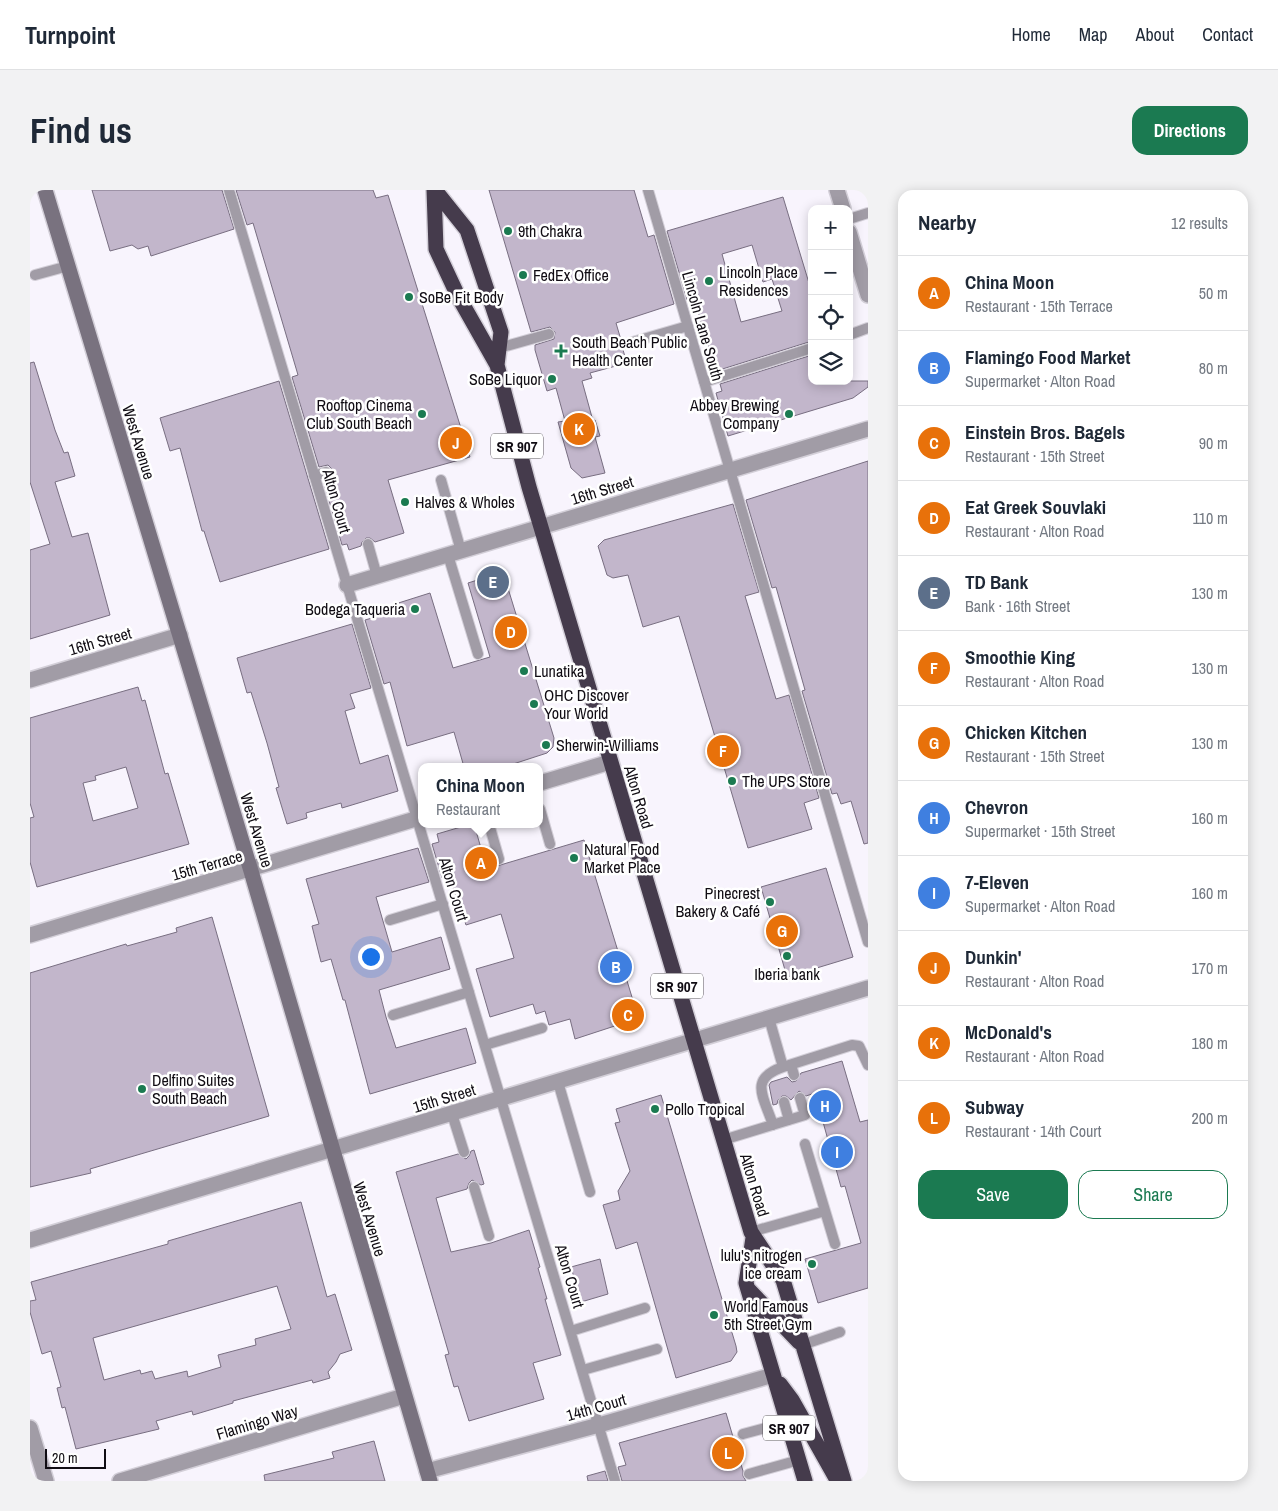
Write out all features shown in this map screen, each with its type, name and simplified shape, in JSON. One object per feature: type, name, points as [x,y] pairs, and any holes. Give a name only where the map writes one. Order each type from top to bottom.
[{"type":"highway","name":"Alton Road","points":[[434,190],[467,230],[501,332],[497,365]]},
{"type":"highway","name":"Alton Road","points":[[434,190],[436,249],[458,296],[497,365],[541,527],[752,1235],[783,1280],[844,1481]]},
{"type":"highway","name":"Alton Road","points":[[752,1235],[746,1283],[805,1481]]},
{"type":"highway","points":[[748,1289],[802,1345]]},
{"type":"highway","points":[[773,1375],[792,1400],[838,1481]]},
{"type":"street","name":"West Avenue","points":[[44,190],[251,870],[331,1150],[429,1476]]},
{"type":"street","points":[[837,190],[841,205]]},
{"type":"street","points":[[853,245],[868,295]]},
{"type":"street","name":"16th Street","points":[[347,585],[868,429]]},
{"type":"street","name":"16th Street","points":[[30,680],[180,635]]},
{"type":"street","points":[[543,782],[610,762]]},
{"type":"street","name":"15th Terrace","points":[[30,935],[418,819]]},
{"type":"street","name":"15th Street","points":[[30,1240],[694,1042],[868,988]]},
{"type":"street","name":"14th Court","points":[[429,1476],[773,1375]]},
{"type":"street","name":"Flamingo Way","points":[[120,1481],[404,1396]]},
{"type":"street","points":[[30,1428],[46,1481]]},
{"type":"lane","name":"Alton Court","points":[[229,190],[347,585],[418,812]]},
{"type":"lane","name":"Lincoln Lane South","points":[[648,190],[868,942]]},
{"type":"lane","points":[[853,218],[868,213]]},
{"type":"lane","points":[[35,276],[68,266]]},
{"type":"lane","points":[[626,344],[688,326]]},
{"type":"lane","points":[[853,334],[868,328]]},
{"type":"lane","points":[[499,348],[549,334]]},
{"type":"lane","points":[[704,382],[808,349]]},
{"type":"lane","points":[[314,476],[326,472]]},
{"type":"lane","points":[[441,480],[454,553],[478,654]]},
{"type":"lane","points":[[368,544],[377,576]]},
{"type":"lane","points":[[543,820],[550,844]]},
{"type":"lane","name":"Alton Court","points":[[423,828],[443,904],[615,1481]]},
{"type":"lane","points":[[490,828],[499,859]]},
{"type":"lane","points":[[390,920],[443,904]]},
{"type":"lane","points":[[393,1015],[469,992]]},
{"type":"lane","points":[[769,1018],[784,1072]]},
{"type":"lane","points":[[485,1046],[542,1028]]},
{"type":"lane","points":[[772,1125],[760,1085],[763,1078],[784,1072],[852,1045],[860,1046],[868,1065]]},
{"type":"lane","points":[[558,1082],[590,1192]]},
{"type":"lane","points":[[723,1140],[805,1115],[800,1098]]},
{"type":"lane","points":[[784,1102],[789,1120]]},
{"type":"lane","points":[[452,1114],[464,1152]]},
{"type":"lane","points":[[805,1144],[835,1244]]},
{"type":"lane","points":[[474,1187],[489,1236]]},
{"type":"lane","points":[[752,1235],[825,1211]]},
{"type":"lane","points":[[571,1331],[645,1308]]},
{"type":"lane","points":[[802,1345],[840,1332]]},
{"type":"lane","points":[[583,1370],[657,1348]]},
{"type":"lane","points":[[743,1434],[788,1422]]},
{"type":"lane","points":[[749,1474],[799,1460]]},
{"type":"building","points":[[92,190],[222,190],[234,229],[151,256],[148,246],[138,249],[132,245],[110,251]]},
{"type":"building","points":[[236,190],[373,190],[376,198],[388,195],[470,457],[388,480],[404,533],[375,542],[370,538],[366,538],[361,546],[349,550],[347,544],[342,545],[323,480],[331,477],[333,470],[328,465],[319,467],[292,377],[298,375],[253,223],[247,225]]},
{"type":"building","points":[[489,190],[634,190],[648,237],[654,235],[674,304],[616,323],[621,340],[619,345],[623,350],[627,363],[590,373],[592,378],[582,381],[593,421],[595,420],[600,436],[595,437],[605,473],[582,478],[571,468],[558,422],[565,421],[556,388],[547,391],[535,350],[535,345],[554,339],[555,332],[550,327],[531,332]]},
{"type":"building","name":"Lincoln Place Residences","points":[[783,197],[808,280],[808,342],[716,371],[694,298],[687,300],[667,231]],"holes":[[[752,245],[763,282],[772,279],[782,311],[741,322],[722,254]]]},
{"type":"building","points":[[808,356],[808,385],[853,385],[853,381],[868,381],[868,387],[853,398],[728,436],[716,393],[722,391],[720,384]]},
{"type":"building","points":[[34,362],[55,430],[64,453],[68,452],[75,476],[55,482],[72,537],[88,533],[110,615],[30,639],[30,550],[50,544],[30,482],[30,363]]},
{"type":"building","points":[[279,381],[329,549],[220,582],[204,531],[202,531],[180,448],[170,451],[160,418]]},
{"type":"building","points":[[868,461],[868,843],[864,844],[851,801],[841,804],[837,793],[832,794],[802,691],[805,690],[776,587],[772,588],[746,500]]},
{"type":"building","points":[[733,504],[759,592],[745,596],[776,699],[789,695],[819,798],[804,803],[812,829],[748,848],[679,616],[643,627],[628,575],[613,578],[607,575],[598,546],[604,540]]},
{"type":"building","points":[[503,572],[554,738],[553,747],[547,753],[516,763],[463,763],[454,732],[407,746],[390,682],[384,684],[365,620],[372,618],[370,612],[430,593],[453,668],[490,657],[468,583]]},
{"type":"building","points":[[352,624],[371,688],[350,694],[355,708],[345,711],[360,764],[388,755],[398,791],[342,808],[341,803],[306,813],[307,818],[287,824],[276,788],[279,787],[267,743],[251,692],[247,693],[237,658]]},
{"type":"building","points":[[138,687],[142,701],[145,700],[165,774],[168,773],[189,844],[37,887],[30,862],[30,818],[34,817],[30,803],[30,718]],"holes":[[[126,767],[138,808],[93,821],[83,783],[96,780],[95,776]]]},
{"type":"building","points":[[457,828],[475,828],[487,869],[584,840],[635,1007],[635,1012],[630,1021],[575,1039],[570,1019],[549,1025],[545,1011],[536,1014],[533,1004],[490,1017],[476,969],[514,958],[501,914],[466,925],[449,876],[442,878],[432,844],[439,842],[437,834]]},
{"type":"building","points":[[418,848],[429,882],[376,897],[392,952],[441,937],[450,969],[379,990],[386,1017],[396,1048],[466,1028],[476,1063],[370,1094],[345,1000],[343,1000],[331,959],[321,962],[312,926],[319,924],[306,879]]},
{"type":"building","points":[[826,868],[853,957],[787,977],[761,887]]},
{"type":"building","points":[[212,917],[269,1116],[90,1169],[91,1173],[30,1187],[30,973],[126,944],[127,946],[177,932],[176,928]]},
{"type":"building","points":[[842,1061],[860,1122],[868,1120],[868,1288],[818,1303],[805,1259],[861,1243],[845,1186],[841,1187],[815,1093],[806,1096],[799,1091],[791,1100],[786,1096],[782,1096],[777,1104],[773,1105],[769,1085],[771,1082],[787,1077],[792,1082],[796,1081],[801,1073]]},
{"type":"building","points":[[661,1095],[737,1352],[731,1361],[676,1378],[637,1242],[616,1249],[603,1205],[620,1200],[618,1191],[630,1171],[615,1123],[620,1122],[616,1109]]},
{"type":"building","points":[[474,1150],[484,1184],[481,1185],[472,1180],[467,1189],[436,1198],[451,1252],[491,1243],[529,1230],[540,1267],[538,1268],[547,1299],[545,1299],[561,1355],[533,1363],[544,1399],[469,1421],[458,1386],[454,1387],[445,1355],[449,1354],[396,1172],[458,1154],[466,1159],[471,1151]]},
{"type":"building","points":[[301,1202],[327,1297],[335,1294],[352,1350],[340,1354],[328,1372],[330,1378],[313,1383],[312,1380],[233,1401],[233,1403],[193,1415],[192,1411],[156,1421],[159,1429],[76,1449],[65,1407],[62,1408],[57,1388],[61,1387],[51,1351],[42,1354],[30,1312],[30,1301],[36,1300],[31,1282],[168,1244],[168,1241]],"holes":[[[277,1286],[291,1329],[255,1339],[256,1345],[218,1355],[221,1367],[188,1377],[187,1371],[155,1379],[152,1371],[141,1374],[140,1370],[104,1380],[93,1338]]]},
{"type":"building","points":[[600,1259],[608,1294],[581,1302],[571,1267]]},
{"type":"building","points":[[726,1413],[746,1481],[622,1481],[618,1467],[626,1465],[619,1443]]},
{"type":"building","points":[[374,1441],[385,1481],[265,1481],[264,1475],[334,1458],[332,1452]]},
{"type":"building","points":[[605,1471],[608,1481],[588,1481],[587,1476]]},
{"type":"place","name":"9th Chakra","points":[[508,231]]},
{"type":"place","name":"FedEx Office","points":[[523,275]]},
{"type":"place","name":"Lincoln Place Residences","points":[[709,281]]},
{"type":"place","name":"SoBe Fit Body","points":[[409,297]]},
{"type":"place","name":"South Beach Public Health Center","points":[[561,351]]},
{"type":"place","name":"SoBe Liquor","points":[[552,379]]},
{"type":"place","name":"Rooftop Cinema Club South Beach","points":[[422,414]]},
{"type":"place","name":"Abbey Brewing Company","points":[[789,414]]},
{"type":"place","name":"McDonald's","points":[[579,429]]},
{"type":"place","name":"Dunkin'","points":[[456,443]]},
{"type":"place","name":"Halves & Wholes","points":[[405,502]]},
{"type":"place","name":"TD Bank","points":[[493,582]]},
{"type":"place","name":"Bodega Taqueria","points":[[415,609]]},
{"type":"place","name":"Eat Greek Souvlaki","points":[[511,632]]},
{"type":"place","name":"Lunatika","points":[[524,671]]},
{"type":"place","name":"OHC Discover Your World","points":[[534,704]]},
{"type":"place","name":"Sherwin-Williams","points":[[546,745]]},
{"type":"place","name":"Smoothie King","points":[[723,751]]},
{"type":"place","name":"The UPS Store","points":[[732,781]]},
{"type":"place","name":"Natural Food Market Place","points":[[574,858]]},
{"type":"place","name":"China Moon","points":[[481,863]]},
{"type":"place","name":"Pinecrest Bakery & Café","points":[[770,902]]},
{"type":"place","name":"Chicken Kitchen","points":[[782,931]]},
{"type":"place","name":"Iberia bank","points":[[787,956]]},
{"type":"place","name":"Flamingo Food Market","points":[[616,967]]},
{"type":"place","name":"Einstein Bros. Bagels","points":[[628,1015]]},
{"type":"place","name":"Delfino Suites South Beach","points":[[142,1089]]},
{"type":"place","name":"Chevron","points":[[825,1106]]},
{"type":"place","name":"Pollo Tropical","points":[[655,1109]]},
{"type":"place","name":"7-Eleven","points":[[837,1152]]},
{"type":"place","name":"lulu's nitrogen ice cream","points":[[812,1264]]},
{"type":"place","name":"World Famous 5th Street Gym","points":[[714,1315]]},
{"type":"place","name":"Subway","points":[[728,1453]]}]
